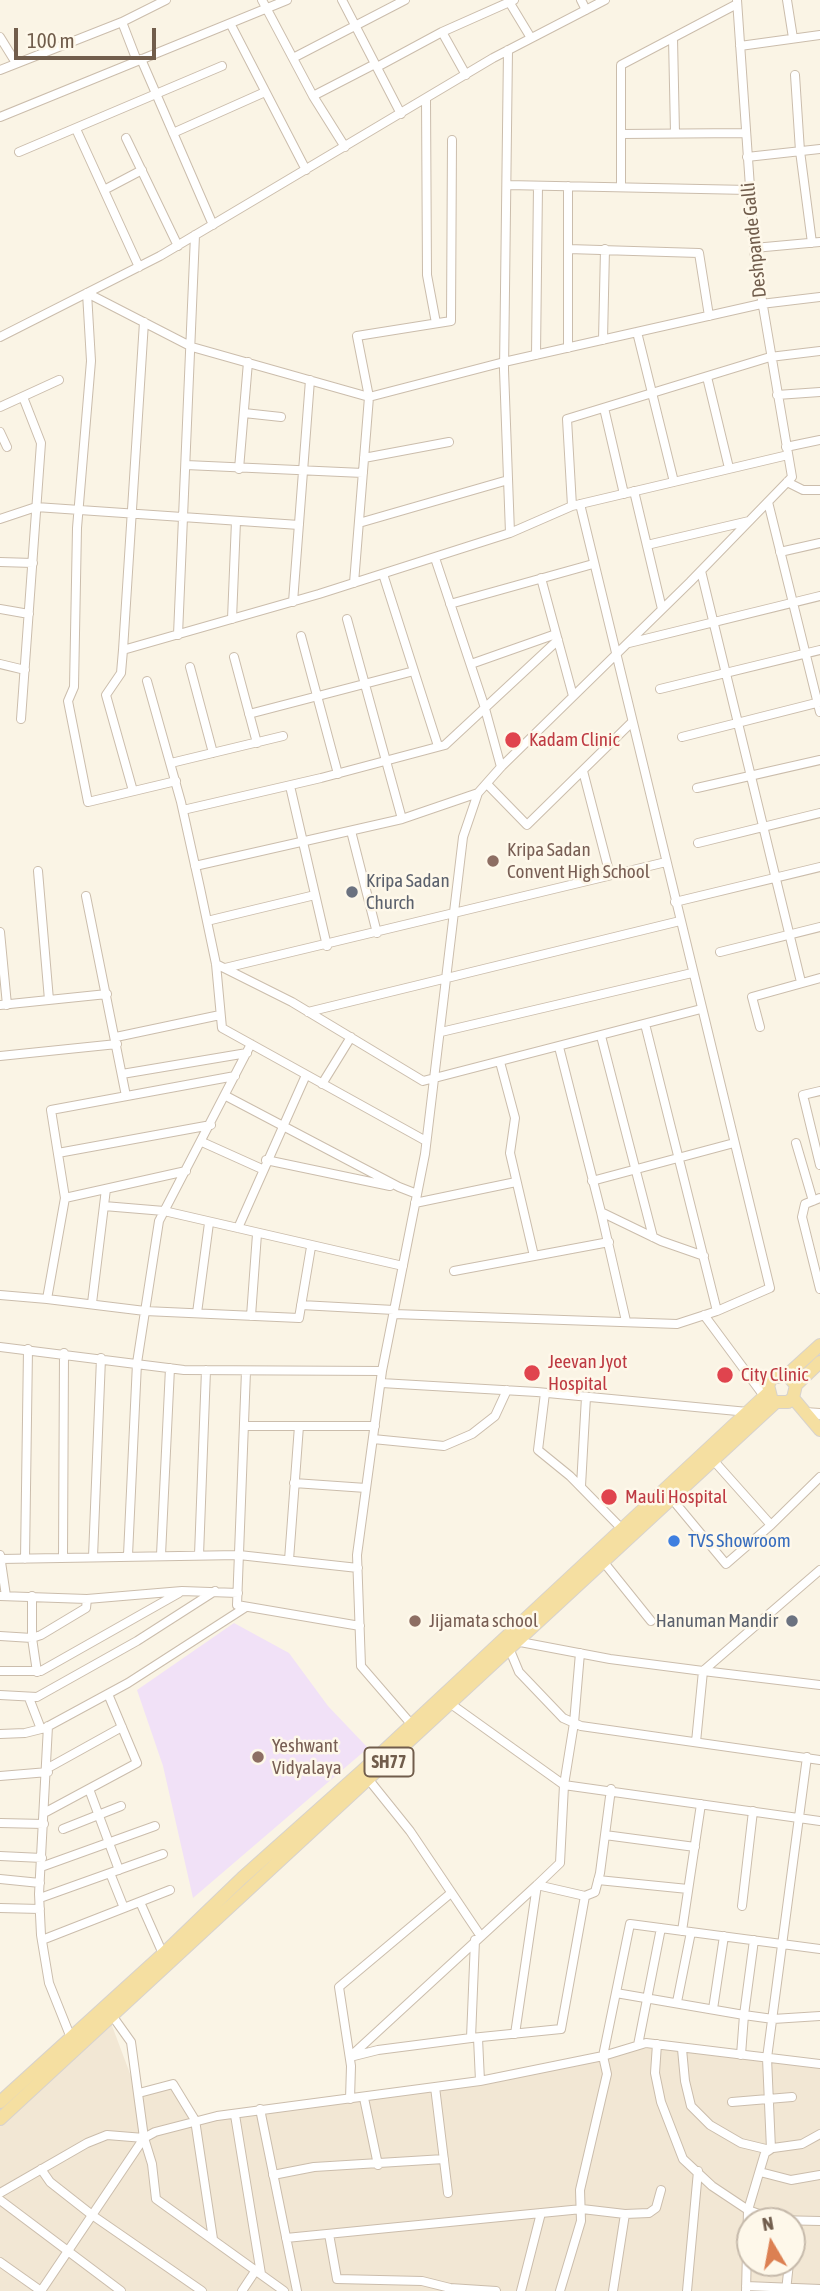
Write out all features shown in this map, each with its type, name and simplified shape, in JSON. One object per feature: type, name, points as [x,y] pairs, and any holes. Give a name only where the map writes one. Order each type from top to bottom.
[{"type":"main road","name":"SH77","points":[[0,2119],[242,1878],[412,1725],[748,1412],[770,1397],[788,1402],[792,1386],[820,1345]]},
{"type":"main road","name":"SH77","points":[[792,1386],[820,1362]]},
{"type":"main road","name":"SH77","points":[[0,2102],[369,1780],[602,1560],[714,1461],[770,1397],[772,1378],[792,1386]]},
{"type":"main road","points":[[792,1386],[806,1413],[820,1430]]},
{"type":"main road","points":[[806,1413],[820,1413]]},
{"type":"street","points":[[0,69],[122,22],[166,0]]},
{"type":"street","points":[[262,0],[313,96],[345,147]]},
{"type":"street","points":[[0,117],[288,0]]},
{"type":"street","points":[[342,0],[401,114]]},
{"type":"street","points":[[293,58],[405,0]]},
{"type":"street","points":[[581,0],[586,10]]},
{"type":"street","points":[[0,337],[178,246],[508,50],[605,0]]},
{"type":"street","points":[[787,0],[793,38]]},
{"type":"street","points":[[313,96],[510,1],[531,38]]},
{"type":"street","points":[[621,187],[621,65],[737,2]]},
{"type":"street","name":"Deshpande Galli","points":[[737,2],[754,248],[761,304],[787,450],[789,480]]},
{"type":"street","points":[[122,22],[213,225]]},
{"type":"street","points":[[231,25],[306,170]]},
{"type":"street","points":[[442,32],[466,75]]},
{"type":"street","points":[[740,46],[820,35]]},
{"type":"street","points":[[0,37],[16,63]]},
{"type":"street","points":[[673,38],[675,133]]},
{"type":"street","points":[[508,50],[504,362],[510,533]]},
{"type":"street","points":[[19,152],[157,96],[222,66]]},
{"type":"street","points":[[754,248],[816,242],[800,151],[795,75]]},
{"type":"street","points":[[173,133],[265,92]]},
{"type":"street","points":[[426,99],[426,263],[436,323]]},
{"type":"street","points":[[76,129],[139,267]]},
{"type":"street","points":[[621,134],[745,133]]},
{"type":"street","points":[[126,138],[178,246]]},
{"type":"street","points":[[354,583],[369,397],[357,336],[451,321],[452,140]]},
{"type":"street","points":[[747,157],[820,149]]},
{"type":"street","points":[[104,190],[142,170]]},
{"type":"street","points":[[507,185],[749,190]]},
{"type":"street","points":[[536,355],[538,186]]},
{"type":"street","points":[[568,186],[568,348]]},
{"type":"street","points":[[178,635],[195,235]]},
{"type":"street","points":[[568,249],[699,253],[709,316]]},
{"type":"street","points":[[603,340],[605,249]]},
{"type":"street","points":[[87,293],[192,347],[369,397],[504,362],[761,304],[820,297]]},
{"type":"street","points":[[87,293],[91,361],[79,510],[74,687],[68,701],[89,802],[176,781]]},
{"type":"street","points":[[133,791],[106,695],[121,673],[144,322]]},
{"type":"street","points":[[637,332],[674,482]]},
{"type":"street","points":[[302,1305],[394,1312],[677,1324],[717,1311],[771,1288],[593,564],[576,505],[567,419],[770,357],[820,351]]},
{"type":"street","points":[[239,469],[248,362]]},
{"type":"street","points":[[706,376],[729,468]]},
{"type":"street","points":[[0,407],[59,380]]},
{"type":"street","points":[[293,602],[310,380]]},
{"type":"street","points":[[777,395],[820,393]]},
{"type":"street","points":[[21,719],[41,443],[23,397]]},
{"type":"street","points":[[604,408],[647,545],[662,609]]},
{"type":"street","points":[[244,413],[281,417]]},
{"type":"street","points":[[0,432],[7,447]]},
{"type":"street","points":[[123,650],[435,558],[510,533],[576,505],[729,468],[820,440]]},
{"type":"street","points":[[364,458],[449,442]]},
{"type":"street","points":[[187,464],[239,469],[363,473]]},
{"type":"street","points":[[359,523],[508,480]]},
{"type":"street","points":[[412,1725],[361,1666],[358,1568],[381,1383],[426,1141],[463,837],[478,793],[501,767],[701,571],[789,480],[803,490],[820,490]]},
{"type":"street","points":[[682,737],[819,706],[768,502]]},
{"type":"street","points":[[0,519],[36,507],[299,525]]},
{"type":"street","points":[[232,619],[236,521]]},
{"type":"street","points":[[647,545],[749,521]]},
{"type":"street","points":[[780,552],[820,543]]},
{"type":"street","points":[[435,558],[484,705],[501,767]]},
{"type":"street","points":[[0,562],[33,563]]},
{"type":"street","points":[[450,604],[593,564]]},
{"type":"street","points":[[701,571],[801,982]]},
{"type":"street","points":[[383,574],[438,746]]},
{"type":"street","points":[[541,578],[573,696]]},
{"type":"street","points":[[626,644],[820,596]]},
{"type":"street","points":[[0,609],[29,614]]},
{"type":"street","points":[[347,619],[402,819]]},
{"type":"street","points":[[301,636],[338,774]]},
{"type":"street","points":[[471,664],[557,637]]},
{"type":"street","points":[[183,810],[290,786],[444,745],[557,637]]},
{"type":"street","points":[[660,689],[820,650]]},
{"type":"street","points":[[234,657],[257,743]]},
{"type":"street","points":[[0,664],[25,670]]},
{"type":"street","points":[[190,667],[213,753]]},
{"type":"street","points":[[249,713],[414,671]]},
{"type":"street","points":[[147,681],[176,781],[207,921],[216,964],[222,1028],[249,1049],[306,1075],[426,1141]]},
{"type":"street","points":[[486,784],[527,825],[631,723]]},
{"type":"street","points":[[171,763],[284,736]]},
{"type":"street","points":[[697,788],[820,760]]},
{"type":"street","points":[[583,771],[610,875]]},
{"type":"street","points":[[290,786],[327,946]]},
{"type":"street","points":[[195,866],[402,819],[478,793]]},
{"type":"street","points":[[698,843],[820,813]]},
{"type":"street","points":[[351,831],[377,933]]},
{"type":"street","points":[[225,968],[327,946],[666,862]]},
{"type":"street","points":[[675,902],[820,867]]},
{"type":"street","points":[[38,871],[49,1000]]},
{"type":"street","points":[[207,921],[315,895]]},
{"type":"street","points":[[86,896],[126,1096]]},
{"type":"street","points":[[308,1012],[680,921]]},
{"type":"street","points":[[720,952],[820,927]]},
{"type":"street","points":[[0,932],[4,1005],[107,994]]},
{"type":"street","points":[[216,964],[308,1012],[423,1081],[701,1009]]},
{"type":"street","points":[[441,1032],[692,973]]},
{"type":"street","points":[[760,1027],[752,997],[820,978]]},
{"type":"street","points":[[0,1056],[116,1041],[220,1015]]},
{"type":"street","points":[[645,1024],[717,1311]]},
{"type":"street","points":[[601,1036],[653,1237]]},
{"type":"street","points":[[322,1084],[351,1037]]},
{"type":"street","points":[[559,1047],[609,1242],[626,1321]]},
{"type":"street","points":[[122,1074],[249,1049]]},
{"type":"street","points":[[128,1555],[136,1363],[159,1222],[249,1049]]},
{"type":"street","points":[[500,1062],[515,1118],[510,1144],[534,1256]]},
{"type":"street","points":[[238,1228],[306,1075]]},
{"type":"street","points":[[47,1299],[65,1198],[51,1111],[236,1076]]},
{"type":"street","points":[[820,1091],[803,1095],[820,1166]]},
{"type":"street","points":[[226,1096],[416,1198],[516,1182]]},
{"type":"street","points":[[58,1153],[211,1125]]},
{"type":"street","points":[[202,1142],[262,1169]]},
{"type":"street","points":[[592,1181],[635,1167],[734,1143]]},
{"type":"street","points":[[796,1143],[817,1199],[805,1204],[802,1217],[820,1289]]},
{"type":"street","points":[[266,1160],[399,1187]]},
{"type":"street","points":[[65,1198],[186,1171]]},
{"type":"street","points":[[92,1303],[106,1189]]},
{"type":"street","points":[[104,1206],[164,1210],[209,1223],[403,1266]]},
{"type":"street","points":[[601,1212],[653,1237],[704,1256]]},
{"type":"street","points":[[197,1313],[209,1223]]},
{"type":"street","points":[[251,1315],[257,1234]]},
{"type":"street","points":[[454,1271],[609,1242]]},
{"type":"street","points":[[0,1295],[92,1303],[145,1311],[299,1318],[312,1247]]},
{"type":"street","points":[[704,1315],[770,1397]]},
{"type":"street","points":[[0,1347],[170,1368],[383,1371]]},
{"type":"street","points":[[25,1559],[29,1349]]},
{"type":"street","points":[[63,1558],[64,1353]]},
{"type":"street","points":[[93,1557],[101,1358]]},
{"type":"street","points":[[161,1555],[170,1368]]},
{"type":"street","points":[[199,1555],[206,1370]]},
{"type":"street","points":[[246,1371],[237,1605],[359,1626]]},
{"type":"street","points":[[381,1383],[586,1396],[748,1412]]},
{"type":"street","points":[[373,1438],[444,1446],[472,1434],[495,1416],[507,1390]]},
{"type":"street","points":[[545,1393],[538,1450],[581,1486],[622,1529]]},
{"type":"street","points":[[581,1486],[586,1396]]},
{"type":"street","points":[[244,1426],[375,1426]]},
{"type":"street","points":[[289,1560],[299,1426]]},
{"type":"street","points":[[714,1461],[771,1525]]},
{"type":"street","points":[[672,1499],[726,1564],[820,1477]]},
{"type":"street","points":[[295,1483],[366,1488]]},
{"type":"street","points":[[238,1592],[182,1591],[88,1599],[3,1596],[0,1557],[25,1559],[239,1555],[358,1568]]},
{"type":"street","points":[[602,1560],[651,1621]]},
{"type":"street","points":[[696,1742],[704,1671],[820,1570]]},
{"type":"street","points":[[0,1671],[37,1672],[182,1591]]},
{"type":"street","points":[[0,1695],[37,1697],[89,1669],[215,1591]]},
{"type":"street","points":[[32,1596],[32,1638],[37,1672]]},
{"type":"street","points":[[0,1636],[32,1638],[86,1608],[88,1599]]},
{"type":"street","points":[[0,1734],[45,1728],[108,1694],[246,1606]]},
{"type":"street","points":[[820,1685],[512,1644],[519,1672],[564,1718],[574,1723],[820,1760]]},
{"type":"street","points":[[350,2057],[560,1863],[564,1785],[574,1723],[580,1653]]},
{"type":"street","points":[[44,1813],[137,1763],[108,1694]]},
{"type":"street","points":[[29,1698],[45,1728],[48,1770],[40,1883],[42,1940],[49,1983],[71,2038]]},
{"type":"street","points":[[451,1704],[564,1785],[611,1789],[820,1821]]},
{"type":"street","points":[[0,1776],[48,1770],[122,1727]]},
{"type":"street","points":[[771,2149],[767,2058],[807,1757]]},
{"type":"street","points":[[369,1780],[410,1831],[478,1938],[475,2038],[480,2081]]},
{"type":"street","points":[[89,1789],[119,1870]]},
{"type":"street","points":[[537,1885],[585,1896],[595,1892],[611,1789]]},
{"type":"street","points":[[677,2002],[687,1931],[688,1889],[701,1804]]},
{"type":"street","points":[[63,1829],[121,1806]]},
{"type":"street","points":[[742,1906],[753,1811]]},
{"type":"street","points":[[0,1823],[44,1824]]},
{"type":"street","points":[[0,1856],[42,1862],[155,1826]]},
{"type":"street","points":[[605,1835],[695,1847]]},
{"type":"street","points":[[40,1898],[163,1854]]},
{"type":"street","points":[[110,1873],[124,1908]]},
{"type":"street","points":[[0,1879],[40,1883]]},
{"type":"street","points":[[598,1880],[688,1889]]},
{"type":"street","points":[[515,2034],[537,1885]]},
{"type":"street","points":[[42,1940],[170,1890]]},
{"type":"street","points":[[350,2099],[350,2057],[339,1987],[451,1893]]},
{"type":"street","points":[[350,2057],[378,2050],[561,2029],[585,1896]]},
{"type":"street","points":[[140,1902],[163,1954]]},
{"type":"street","points":[[0,1908],[40,1909]]},
{"type":"street","points":[[560,2291],[573,2254],[582,2209],[580,2190],[607,2074],[603,2056],[630,1924],[820,1949]]},
{"type":"street","points":[[638,2045],[661,1928]]},
{"type":"street","points":[[713,2009],[724,1936]]},
{"type":"street","points":[[741,2055],[754,1940]]},
{"type":"street","points":[[616,1993],[773,2019],[820,2016]]},
{"type":"street","points":[[108,2010],[131,2042],[144,2138],[152,2164],[156,2199],[284,2291]]},
{"type":"street","points":[[657,2044],[655,2073],[661,2102],[683,2159],[712,2186],[744,2207]]},
{"type":"street","points":[[0,2193],[107,2135],[144,2138],[195,2120],[480,2081],[603,2056],[638,2045],[657,2044],[820,2064]]},
{"type":"street","points":[[682,2049],[691,2106],[699,2117],[741,2143],[771,2149],[802,2144],[820,2134]]},
{"type":"street","points":[[139,2093],[173,2084],[195,2120],[213,2239]]},
{"type":"street","points":[[435,2087],[448,2193]]},
{"type":"street","points":[[732,2102],[792,2097]]},
{"type":"street","points":[[365,2098],[378,2165]]},
{"type":"street","points":[[260,2109],[296,2291]]},
{"type":"street","points":[[235,2115],[258,2272],[242,2291]]},
{"type":"street","points":[[0,2262],[41,2291],[144,2138]]},
{"type":"street","points":[[749,2207],[765,2154],[771,2149]]},
{"type":"street","points":[[273,2175],[314,2167],[444,2159]]},
{"type":"street","points":[[41,2169],[50,2182],[92,2215],[202,2291]]},
{"type":"street","points":[[687,2291],[698,2171]]},
{"type":"street","points":[[760,2172],[791,2180],[820,2175]]},
{"type":"street","points":[[286,2238],[582,2209],[625,2214],[649,2213],[656,2208],[661,2190]]},
{"type":"street","points":[[0,2200],[121,2291]]},
{"type":"street","points":[[521,2291],[541,2213]]},
{"type":"street","points":[[612,2291],[625,2214]]},
{"type":"street","points":[[329,2234],[337,2279],[401,2281],[496,2291]]},
{"type":"street","points":[[400,2291],[401,2281]]},
{"type":"street","points":[[746,2289],[820,2289]]},
{"type":"shaded area","name":"Yeshwant Vidyalaya","points":[[234,1623],[289,1653],[328,1706],[368,1748],[193,1898],[163,1766],[137,1690]]},
{"type":"shaded area","points":[[105,2007],[138,2095],[172,2085],[195,2122],[479,2080],[603,2055],[669,2045],[820,2063],[820,2291],[0,2291],[0,2104]]},
{"type":"place","name":"Kadam Clinic","points":[[513,740]]},
{"type":"place","name":"Kripa Sadan Convent High School","points":[[493,861]]},
{"type":"place","name":"Kripa Sadan Church","points":[[352,892]]},
{"type":"place","name":"Jeevan Jyot Hospital","points":[[532,1373]]},
{"type":"place","name":"City Clinic","points":[[725,1375]]},
{"type":"place","name":"Mauli Hospital","points":[[609,1497]]},
{"type":"place","name":"TVS Showroom","points":[[674,1541]]},
{"type":"place","name":"Jijamata school","points":[[415,1621]]},
{"type":"place","name":"Hanuman Mandir","points":[[792,1621]]},
{"type":"place","name":"Yeshwant Vidyalaya","points":[[258,1757]]}]
